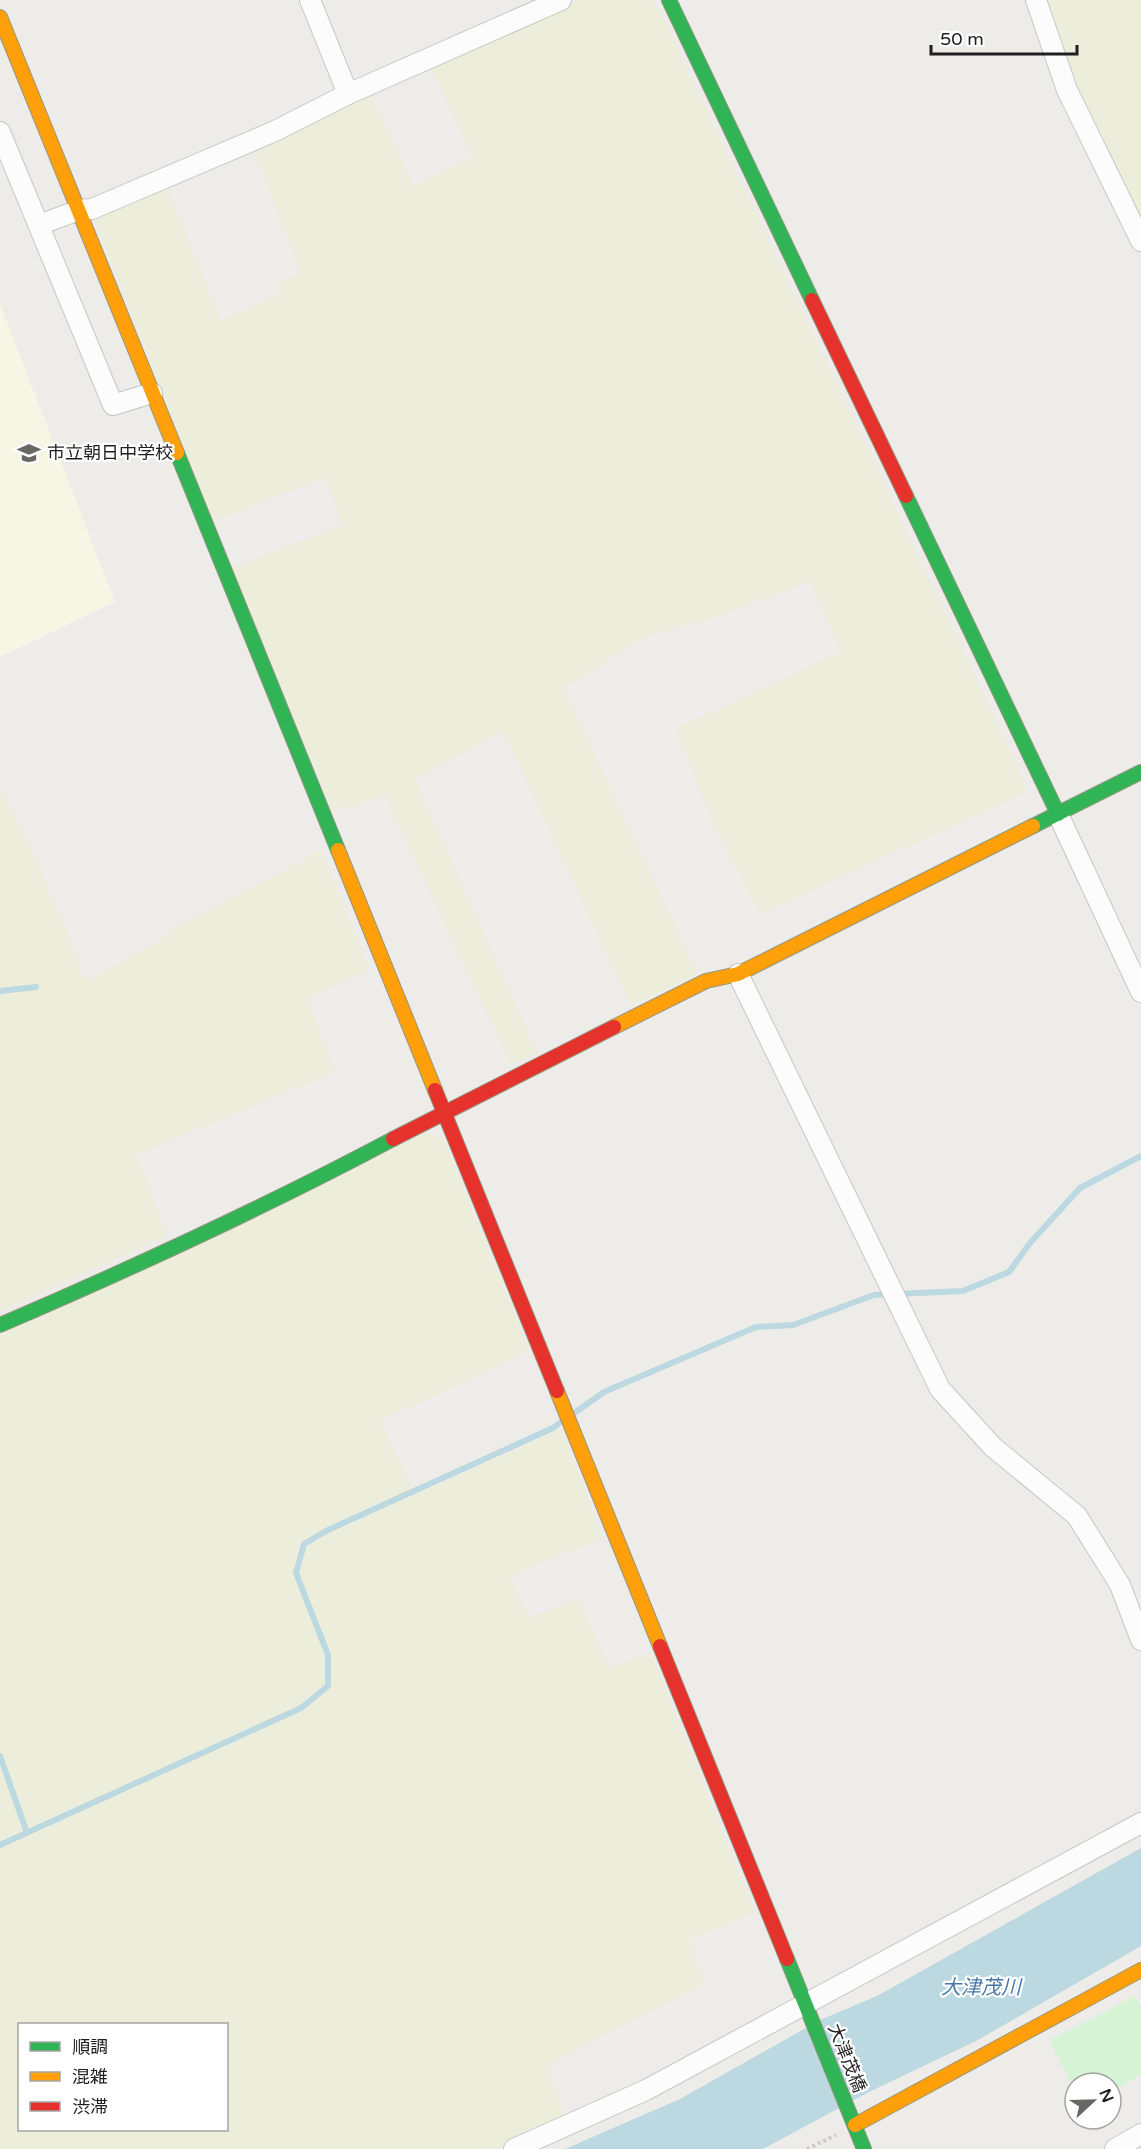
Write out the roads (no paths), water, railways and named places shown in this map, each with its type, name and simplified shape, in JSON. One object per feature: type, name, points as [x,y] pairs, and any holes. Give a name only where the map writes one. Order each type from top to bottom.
[{"type":"street","points":[[310,0],[348,94]]},
{"type":"street","points":[[39,225],[79,210],[92,209],[275,131],[348,94],[561,0]]},
{"type":"street","points":[[669,0],[1141,992]]},
{"type":"street","points":[[1036,0],[1067,90],[1141,241]]},
{"type":"street","name":"大津茂橋","points":[[0,17],[864,2149]]},
{"type":"street","points":[[0,132],[113,405],[152,393]]},
{"type":"street","points":[[0,1325],[91,1286],[320,1178],[443,1112],[706,981],[738,974],[1141,772]]},
{"type":"street","points":[[738,974],[940,1389],[993,1447],[1077,1516],[1120,1585],[1141,1640]]},
{"type":"street","points":[[514,2149],[646,2090],[1141,1823]]},
{"type":"street","points":[[855,2125],[1141,1970]]},
{"type":"street","points":[[1115,2149],[1141,2134]]},
{"type":"water","name":"大津茂川","points":[[1141,1848],[1141,1946],[978,2040],[869,2092],[763,2149],[565,2149],[680,2099],[820,2020],[877,1996]]},
{"type":"waterway","points":[[0,991],[36,987]]},
{"type":"waterway","points":[[573,1414],[604,1392],[756,1327],[793,1325],[874,1295],[963,1291],[1009,1272],[1030,1243],[1080,1188],[1141,1156]]},
{"type":"waterway","points":[[0,1845],[301,1708],[328,1686],[328,1655],[296,1573],[304,1544],[328,1530],[553,1428],[562,1421]]},
{"type":"waterway","points":[[0,1756],[27,1833]]},
{"type":"place","name":"市立朝日中学校","points":[[29,453]]}]
